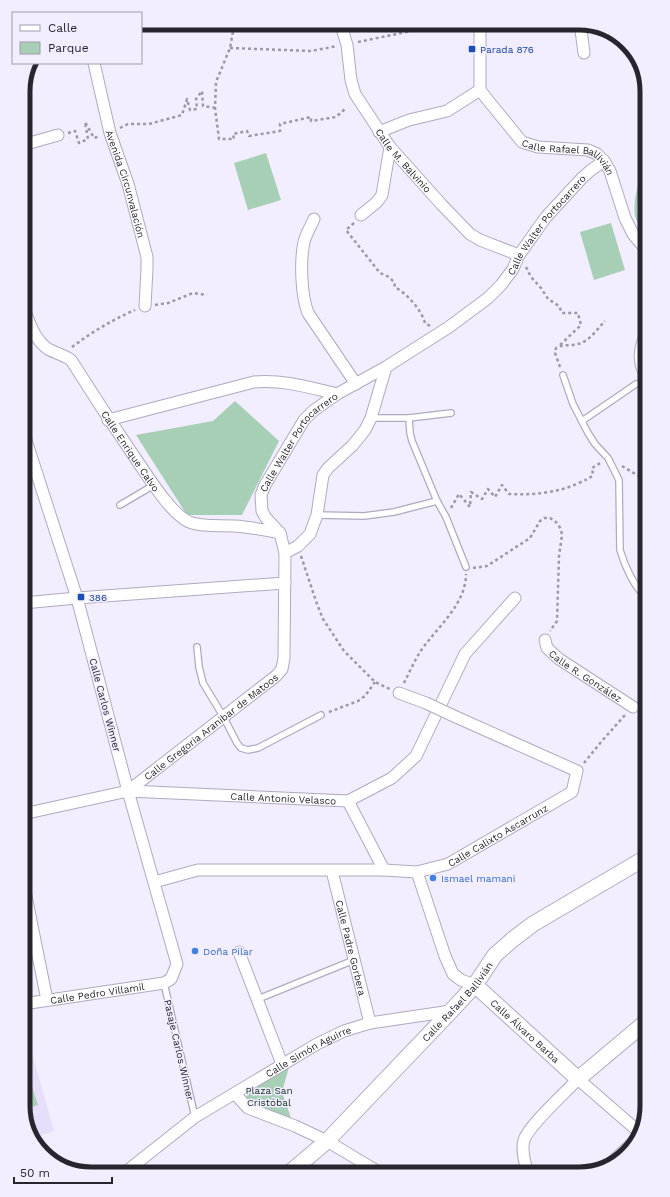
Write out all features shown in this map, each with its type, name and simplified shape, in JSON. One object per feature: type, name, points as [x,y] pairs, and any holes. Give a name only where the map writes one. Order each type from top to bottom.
[{"type":"street","name":"Calle M. Balvinio","points":[[342,30],[347,45],[354,94],[378,132],[442,205],[470,234],[480,240],[519,254]]},
{"type":"street","points":[[378,132],[409,120],[446,111],[480,90],[480,30]]},
{"type":"street","points":[[581,30],[584,53]]},
{"type":"street","name":"Avenida Circunvalación","points":[[94,64],[110,133],[128,184],[147,257],[145,306]]},
{"type":"street","name":"Calle Rafael Ballivián","points":[[480,90],[522,142],[538,147],[588,150],[597,154],[604,161],[610,171],[624,218],[633,234],[640,242]]},
{"type":"street","points":[[30,142],[58,135]]},
{"type":"street","points":[[361,215],[378,202],[382,195],[390,147]]},
{"type":"street","name":"Calle Walter Portocarrero","points":[[285,583],[285,553],[280,534],[262,511],[261,495],[304,420],[313,411],[337,394],[386,367],[437,335],[488,298],[501,285],[513,269],[519,254],[546,217],[582,178],[604,161]]},
{"type":"street","points":[[314,219],[305,240],[303,251],[304,304],[308,313],[356,384]]},
{"type":"street","name":"Calle Enrique Calvo","points":[[30,325],[40,342],[50,350],[62,354],[71,360],[108,420],[154,485],[176,513],[183,519],[192,523],[249,527],[280,534]]},
{"type":"street","points":[[285,553],[298,546],[310,534],[317,515],[323,475],[328,468],[353,446],[365,430],[371,418],[386,367]]},
{"type":"street","points":[[108,420],[254,382],[280,382],[337,394]]},
{"type":"street","name":"Calle Carlos Winner","points":[[30,462],[77,598],[128,791],[177,964],[167,981]]},
{"type":"street","points":[[30,602],[285,583]]},
{"type":"street","name":"Calle Gregoria Aranibar de Matoos","points":[[128,791],[276,676],[282,669],[284,658],[285,583]]},
{"type":"street","name":"Calle Antonio Velasco","points":[[30,812],[128,791],[348,801],[392,778],[416,756],[465,654],[515,598]]},
{"type":"street","name":"Calle R. González","points":[[545,640],[547,648],[559,659],[633,707]]},
{"type":"street","points":[[399,693],[426,703],[577,771]]},
{"type":"street","name":"Calle Calixto Ascarrunz","points":[[154,882],[198,870],[384,870],[417,872],[448,864],[572,792],[577,771]]},
{"type":"street","points":[[348,801],[384,870]]},
{"type":"street","name":"Calle Rafael Ballivián","points":[[296,1167],[327,1141],[475,986],[495,955],[533,924],[640,862]]},
{"type":"street","name":"Calle Padre Gorbera","points":[[332,871],[370,1023]]},
{"type":"street","name":"Calle Álvaro Barba","points":[[417,872],[445,956],[453,974],[460,980],[475,986],[635,1129]]},
{"type":"street","points":[[30,928],[47,1000]]},
{"type":"street","points":[[239,952],[282,1064]]},
{"type":"street","name":"Calle Pedro Villamil","points":[[30,1003],[167,981]]},
{"type":"street","name":"Calle Simón Aguirre","points":[[132,1167],[195,1117],[317,1044],[344,1031],[370,1023],[451,1011]]},
{"type":"street","points":[[527,1167],[523,1148],[524,1139],[531,1127],[578,1079],[640,1026]]},
{"type":"street","points":[[235,1094],[248,1108],[295,1126],[327,1141],[370,1167]]},
{"type":"lane","points":[[563,375],[573,404],[582,421],[595,444],[608,458],[619,480],[620,541],[622,559],[637,588],[640,591]]},
{"type":"lane","points":[[582,421],[636,384]]},
{"type":"lane","points":[[371,418],[409,418],[451,413]]},
{"type":"lane","points":[[409,418],[412,441],[437,501],[446,517],[466,567]]},
{"type":"lane","points":[[120,505],[154,485]]},
{"type":"lane","points":[[317,515],[364,516],[394,512],[437,501]]},
{"type":"lane","points":[[197,647],[199,667],[203,683],[241,748],[248,750],[258,748],[321,715]]},
{"type":"lane","points":[[258,999],[354,960]]},
{"type":"lane","name":"Pasaje Carlos Winner","points":[[167,981],[195,1117]]},
{"type":"path","points":[[233,30],[230,48],[216,82],[215,108],[219,139],[234,139],[233,134],[248,132],[249,136],[280,131],[280,124],[311,117],[311,121],[336,117],[345,109]]},
{"type":"path","points":[[230,48],[311,51],[417,30]]},
{"type":"path","points":[[58,135],[75,131],[79,143],[88,139],[85,122],[94,138],[110,133],[128,124],[149,124],[182,115],[187,99],[190,110],[197,109],[196,99],[202,91],[203,106],[215,108]]},
{"type":"path","points":[[361,215],[346,230],[380,273],[389,277],[394,282],[395,287],[404,293],[422,316],[425,323],[437,335]]},
{"type":"path","points":[[519,254],[531,277],[542,288],[548,299],[559,306],[562,313],[578,313],[581,325],[555,350],[563,375]]},
{"type":"path","points":[[62,354],[88,335],[115,319],[145,306],[168,303],[193,293],[207,295]]},
{"type":"path","points":[[559,346],[580,344],[588,339],[605,321]]},
{"type":"path","points":[[446,517],[459,494],[470,507],[471,492],[482,499],[488,489],[495,496],[502,485],[509,494],[543,494],[567,488],[589,479],[593,475],[592,468],[608,458],[640,477]]},
{"type":"path","points":[[298,546],[316,604],[323,619],[344,651],[375,682],[399,693],[420,653],[463,593],[466,582],[466,567],[476,568],[487,566],[530,538],[540,520],[550,518],[556,522],[561,529],[562,535],[559,556],[557,621],[545,640]]},
{"type":"path","points":[[321,715],[358,701],[365,696],[375,682]]},
{"type":"path","points":[[577,771],[633,707]]},
{"type":"shaded area","points":[[30,1046],[54,1131],[38,1136],[33,1126],[30,1106]]},
{"type":"green space","points":[[266,153],[281,200],[248,210],[234,163]]},
{"type":"green space","points":[[640,181],[640,227],[635,216],[635,198]]},
{"type":"green space","points":[[611,223],[625,270],[594,280],[580,232]]},
{"type":"green space","points":[[235,401],[279,441],[242,515],[187,515],[136,435],[213,421]]},
{"type":"green space","name":"Plaza San Cristóbal","points":[[289,1067],[282,1092],[291,1118],[251,1104],[246,1096],[253,1089]]},
{"type":"green space","points":[[30,1081],[38,1105],[30,1107]]},
{"type":"place","name":"Parada 876","points":[[472,49]]},
{"type":"place","name":"386","points":[[81,597]]},
{"type":"place","name":"Ismael mamani","points":[[433,878]]},
{"type":"place","name":"Doña Pilar","points":[[195,951]]}]
